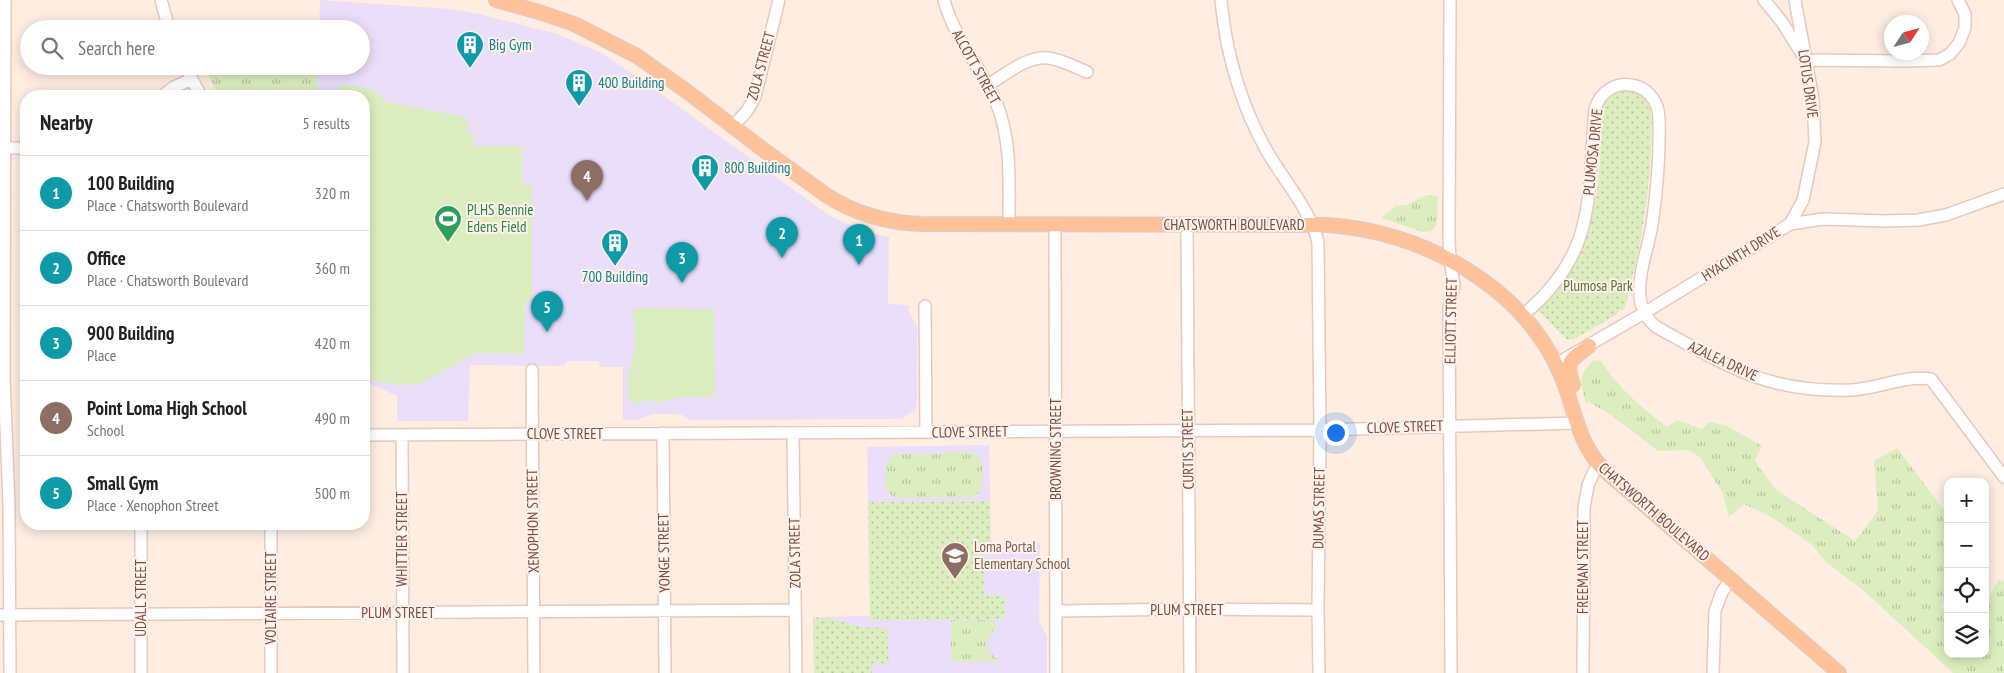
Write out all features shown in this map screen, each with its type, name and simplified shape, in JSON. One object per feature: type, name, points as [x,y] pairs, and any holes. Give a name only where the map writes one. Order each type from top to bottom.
[{"type":"main road","name":"CHATSWORTH BOULEVARD","points":[[496,0],[556,17],[613,43],[660,72],[826,195],[854,210],[880,219],[908,223],[1339,226],[1377,231],[1417,244],[1450,259],[1492,288],[1522,316],[1536,334],[1556,364],[1584,443],[1598,463],[1840,673]]},
{"type":"main road","points":[[1572,407],[1575,391],[1568,370],[1569,365],[1572,359],[1589,346]]},
{"type":"street","points":[[5,0],[2,194],[4,377],[9,505],[5,615],[10,673]]},
{"type":"street","points":[[162,0],[166,20]]},
{"type":"street","name":"ZOLA STREET","points":[[733,126],[747,111],[754,97],[779,0]]},
{"type":"street","name":"ALCOTT STREET","points":[[944,0],[957,33],[988,85],[1001,115],[1008,149],[1009,224]]},
{"type":"street","points":[[1221,0],[1231,62],[1256,128],[1312,225]]},
{"type":"street","name":"ELLIOTT STREET","points":[[1450,0],[1450,259],[1454,286],[1449,308],[1452,673]]},
{"type":"street","points":[[1764,0],[1782,22],[1805,60],[1903,61],[1939,60],[1950,54],[1959,42],[1964,28],[1965,14],[1958,0]]},
{"type":"street","name":"LOTUS DRIVE","points":[[1790,224],[1803,200],[1815,142],[1813,100],[1795,0]]},
{"type":"street","points":[[988,85],[1023,64],[1039,58],[1054,59],[1087,72]]},
{"type":"street","points":[[190,75],[198,90]]},
{"type":"street","points":[[170,90],[192,79]]},
{"type":"street","name":"PLUMOSA DRIVE","points":[[1522,316],[1551,289],[1572,256],[1588,206],[1596,105],[1608,90],[1620,84],[1641,88],[1652,98],[1657,107],[1659,117],[1658,160],[1652,225],[1640,286],[1640,299],[1644,313]]},
{"type":"street","points":[[2,148],[20,148]]},
{"type":"street","name":"HYACINTH DRIVE","points":[[1556,364],[1790,224],[1823,219],[1918,220],[1946,214],[2004,194]]},
{"type":"street","name":"BROWNING STREET","points":[[1055,224],[1056,673]]},
{"type":"street","name":"CURTIS STREET","points":[[1187,224],[1190,673]]},
{"type":"street","name":"DUMAS STREET","points":[[1312,225],[1318,243],[1320,430],[1319,673]]},
{"type":"street","points":[[925,306],[926,432]]},
{"type":"street","name":"AZALEA DRIVE","points":[[1644,313],[1650,322],[1658,328],[1708,357],[1738,371],[1777,384],[1808,389],[1841,390],[1860,389],[1919,377],[1931,379],[2004,477]]},
{"type":"street","name":"XENOPHON STREET","points":[[532,370],[534,673]]},
{"type":"street","name":"CLOVE STREET","points":[[370,435],[1188,429],[1320,430],[1576,423]]},
{"type":"street","name":"YONGE STREET","points":[[663,433],[665,673]]},
{"type":"street","name":"ZOLA STREET","points":[[793,433],[796,673]]},
{"type":"street","name":"WHITTIER STREET","points":[[402,435],[403,673]]},
{"type":"street","name":"FREEMAN STREET","points":[[1583,673],[1584,508],[1588,485],[1598,463]]},
{"type":"street","name":"UDALL STREET","points":[[141,530],[141,673]]},
{"type":"street","name":"VOLTAIRE STREET","points":[[271,530],[271,673]]},
{"type":"street","points":[[1713,673],[1715,611],[1719,598],[1731,579]]},
{"type":"street","name":"PLUM STREET","points":[[5,615],[795,610]]},
{"type":"street","name":"PLUM STREET","points":[[1056,611],[1318,610]]},
{"type":"shaded area","points":[[320,0],[449,9],[483,15],[557,34],[600,52],[830,216],[868,233],[889,237],[888,304],[909,305],[909,312],[917,327],[917,404],[914,413],[911,412],[903,418],[895,419],[690,420],[680,414],[677,416],[676,414],[652,414],[637,420],[623,420],[623,367],[600,367],[599,361],[568,361],[563,366],[470,365],[468,421],[397,421],[397,396],[370,384],[370,90],[318,90],[317,75],[370,75],[370,20],[319,20]]},
{"type":"shaded area","name":"Loma Portal Elementary School","points":[[989,445],[991,544],[1040,543],[1039,621],[1047,637],[1047,673],[814,673],[813,617],[870,616],[867,447]]},
{"type":"green space","points":[[208,75],[317,75],[318,90],[215,90]]},
{"type":"green space","name":"PLHS Bennie Edens Field","points":[[352,85],[373,90],[384,97],[384,101],[468,118],[467,131],[473,134],[474,146],[522,146],[522,185],[532,185],[532,300],[525,301],[524,354],[476,353],[421,383],[401,385],[370,378],[370,90],[339,90],[339,86]]},
{"type":"green space","name":"Plumosa Park","points":[[1629,90],[1644,97],[1648,103],[1651,111],[1652,127],[1646,209],[1639,250],[1624,310],[1619,310],[1616,315],[1574,339],[1567,340],[1538,310],[1566,277],[1576,260],[1590,224],[1598,184],[1602,109],[1606,101],[1613,96]]},
{"type":"green space","points":[[1438,196],[1436,226],[1431,231],[1423,232],[1381,218],[1397,205],[1408,204],[1421,197]]},
{"type":"green space","points":[[633,308],[714,309],[715,397],[678,397],[662,402],[639,401],[635,405],[626,395],[630,391],[627,381],[635,348]]},
{"type":"green space","points":[[1594,360],[1601,361],[1631,397],[1667,427],[1677,420],[1702,429],[1709,422],[1727,426],[1762,446],[1755,461],[1776,490],[1855,541],[1878,508],[1874,461],[1897,448],[1944,510],[1944,602],[1940,606],[1944,610],[1944,658],[1989,658],[1989,597],[1999,579],[2004,582],[2004,673],[1953,673],[1864,591],[1826,562],[1811,544],[1771,517],[1744,504],[1729,517],[1723,494],[1700,457],[1688,450],[1658,451],[1611,415],[1589,402],[1586,404],[1581,380],[1582,375]]},
{"type":"green space","points":[[958,451],[972,452],[981,459],[983,469],[982,485],[981,490],[974,497],[898,498],[893,497],[887,491],[885,481],[886,466],[890,457],[894,454],[938,454]]},
{"type":"green space","points":[[990,501],[991,553],[984,553],[984,595],[1005,596],[1005,619],[870,620],[868,502]]},
{"type":"green space","points":[[813,617],[833,619],[860,627],[887,628],[889,663],[872,663],[872,673],[814,673]]},
{"type":"green space","points":[[951,620],[994,620],[997,627],[990,635],[987,644],[990,652],[998,659],[998,662],[951,661]]},
{"type":"place","name":"Big Gym","points":[[470,69]]},
{"type":"place","name":"400 Building","points":[[579,107]]},
{"type":"place","name":"800 Building","points":[[705,192]]},
{"type":"place","name":"Point Loma High School","points":[[587,201]]},
{"type":"place","name":"PLHS Bennie Edens Field","points":[[448,243]]},
{"type":"place","name":"Office","points":[[782,258]]},
{"type":"place","name":"100 Building","points":[[859,265]]},
{"type":"place","name":"700 Building","points":[[615,267]]},
{"type":"place","name":"900 Building","points":[[682,283]]},
{"type":"place","name":"Small Gym","points":[[547,332]]},
{"type":"place","name":"Loma Portal Elementary School","points":[[955,580]]}]
